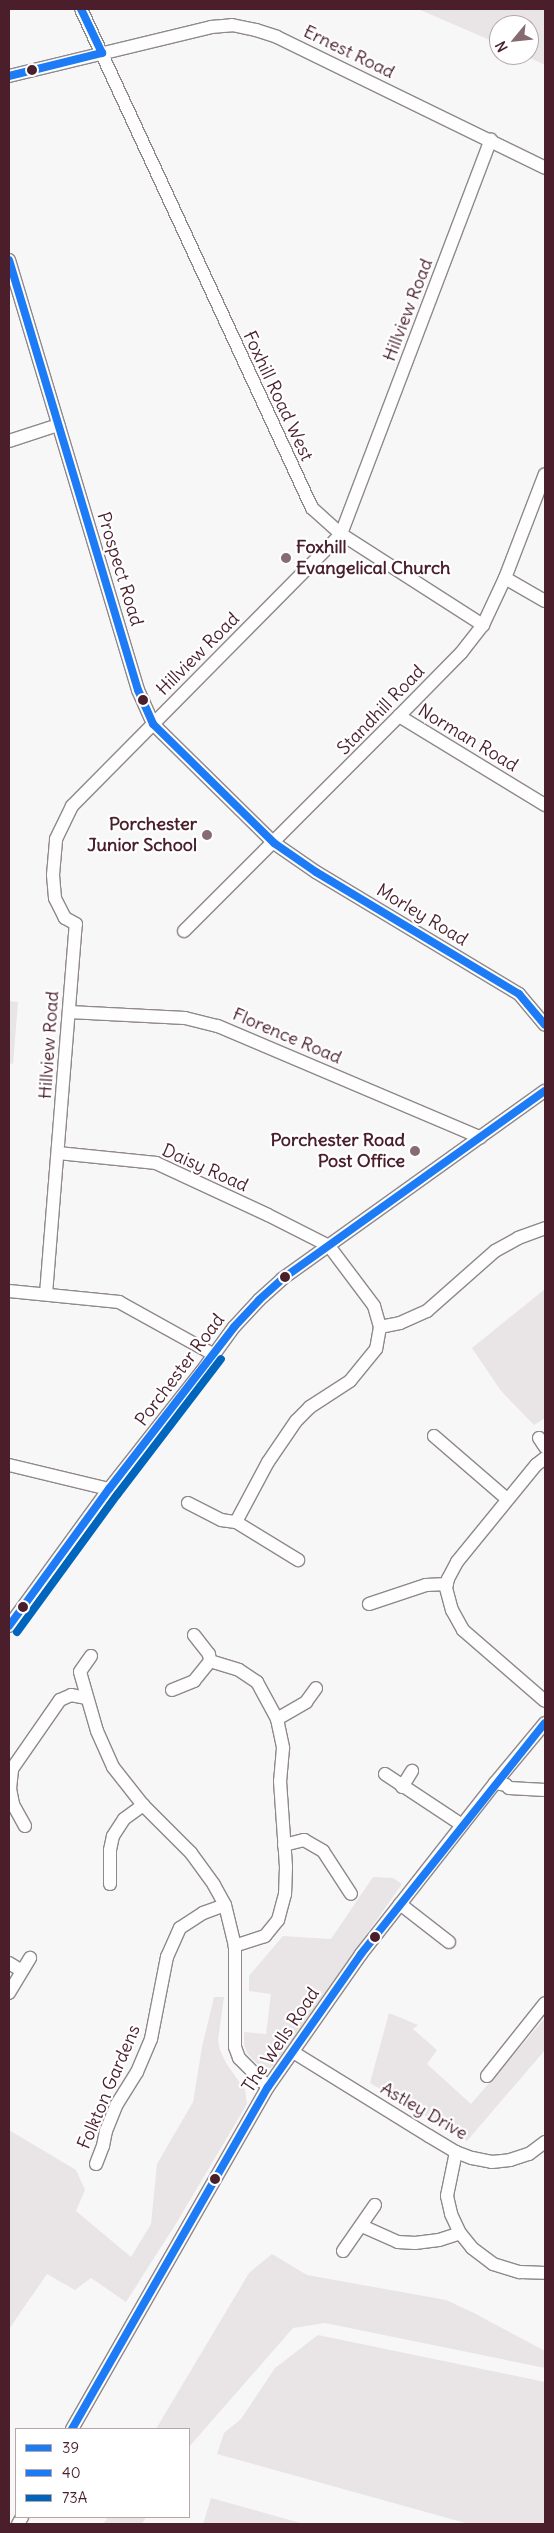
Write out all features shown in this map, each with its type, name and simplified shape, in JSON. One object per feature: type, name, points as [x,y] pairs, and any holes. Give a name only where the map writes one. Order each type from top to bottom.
[{"type":"street","name":"Foxhill Road West","points":[[81,9],[304,495],[324,520],[341,534],[483,625]]},
{"type":"street","name":"Ernest Road","points":[[9,76],[211,27],[232,26],[256,30],[277,37],[545,168]]},
{"type":"street","name":"Hillview Road","points":[[46,1294],[76,924],[65,918],[54,898],[52,875],[56,838],[72,806],[341,534],[491,140]]},
{"type":"street","name":"Prospect Road","points":[[9,260],[138,690],[152,724],[279,839]]},
{"type":"street","points":[[9,440],[58,425]]},
{"type":"street","name":"Standhill Road","points":[[184,931],[279,839],[460,653],[483,625],[505,578],[545,474]]},
{"type":"street","points":[[505,578],[545,601]]},
{"type":"street","name":"Norman Road","points":[[399,716],[545,805]]},
{"type":"street","name":"Morley Road","points":[[279,839],[316,872],[518,994],[545,1025]]},
{"type":"street","name":"Florence Road","points":[[69,1012],[185,1018],[218,1026],[480,1137]]},
{"type":"street","name":"Porchester Road","points":[[9,1626],[109,1489],[202,1371],[213,1354],[234,1327],[264,1295],[282,1279],[545,1091]]},
{"type":"street","name":"Daisy Road","points":[[58,1153],[156,1163],[330,1246]]},
{"type":"street","points":[[380,1327],[400,1323],[427,1311],[495,1252],[518,1238],[545,1228]]},
{"type":"street","points":[[236,1522],[268,1462],[296,1421],[310,1406],[350,1381],[364,1367],[376,1350],[380,1327],[374,1306],[330,1246]]},
{"type":"street","points":[[9,1291],[119,1302],[213,1354]]},
{"type":"street","points":[[434,1436],[507,1499]]},
{"type":"street","points":[[545,1458],[536,1465],[507,1499],[457,1562],[447,1584],[450,1605],[463,1630],[545,1701]]},
{"type":"street","points":[[9,1465],[109,1489]]},
{"type":"street","points":[[188,1503],[221,1520],[236,1522],[298,1560]]},
{"type":"street","points":[[369,1604],[426,1585],[447,1584]]},
{"type":"street","points":[[172,1690],[194,1681],[210,1661],[209,1654],[194,1635]]},
{"type":"street","points":[[92,1656],[80,1672],[97,1731],[113,1767],[143,1805],[191,1853],[225,1904],[235,1946],[237,1968],[233,2022],[235,2048],[238,2058],[268,2087]]},
{"type":"street","points":[[210,1661],[239,1670],[257,1682],[277,1719],[283,1748],[280,1781],[285,1894],[278,1920],[265,1936],[235,1946]]},
{"type":"street","points":[[277,1719],[306,1702],[316,1688]]},
{"type":"street","points":[[25,1826],[11,1805],[12,1769],[60,1700],[78,1695],[87,1698]]},
{"type":"street","name":"The Wells Road","points":[[73,2428],[268,2087],[361,1954],[495,1783],[545,1723]]},
{"type":"street","points":[[402,1787],[412,1772]]},
{"type":"street","points":[[385,1774],[462,1825]]},
{"type":"street","points":[[495,1783],[506,1785],[509,1788],[545,1790]]},
{"type":"street","points":[[110,1884],[110,1850],[113,1836],[124,1819],[143,1805]]},
{"type":"street","points":[[284,1845],[304,1840],[323,1851],[351,1894]]},
{"type":"street","name":"Folkton Gardens","points":[[96,2164],[117,2104],[137,2072],[151,2039],[167,1957],[180,1928],[203,1913],[225,1904]]},
{"type":"street","points":[[400,1904],[448,1942]]},
{"type":"street","points":[[9,1993],[30,1958]]},
{"type":"street","points":[[9,1963],[22,1971]]},
{"type":"street","points":[[487,2076],[545,2003]]},
{"type":"street","name":"Astley Drive","points":[[292,2052],[456,2152],[492,2162],[510,2160],[528,2154],[545,2142]]},
{"type":"street","points":[[456,2152],[447,2196],[451,2214],[460,2233],[472,2248],[493,2264],[520,2272],[545,2273]]},
{"type":"street","points":[[343,2251],[375,2205]]},
{"type":"street","points":[[362,2226],[398,2242],[415,2243],[439,2240],[460,2233]]},
{"type":"shaded area","points":[[418,9],[545,9],[545,65],[539,62],[539,15],[489,15],[489,40]]},
{"type":"shaded area","points":[[9,1001],[18,1002],[13,1064],[9,1063]]},
{"type":"shaded area","points":[[545,1289],[545,1418],[534,1425],[501,1391],[472,1348]]},
{"type":"shaded area","points":[[373,1877],[393,1878],[402,1884],[274,2066],[268,2069],[256,2063],[247,2053],[244,2045],[244,2032],[266,2034],[271,1994],[249,1991],[249,1976],[283,1936],[331,1939]]},
{"type":"shaded area","points":[[214,1997],[224,1997],[218,2040],[220,2050],[226,2063],[245,2090],[247,2104],[177,2222],[126,2302],[91,2278],[75,2290],[47,2274],[9,2329],[9,2130],[76,2170],[85,2190],[76,2211],[131,2257],[151,2224],[157,2164],[193,2102],[202,2047]]},
{"type":"shaded area","points":[[389,2013],[418,2025],[413,2029],[437,2050],[427,2064],[471,2104],[545,2018],[545,2050],[467,2141],[370,2083]]},
{"type":"shaded area","points":[[272,2254],[307,2275],[446,2300],[545,2351],[545,2368],[325,2323],[293,2328],[190,2446],[190,2428],[157,2428],[249,2273]]},
{"type":"shaded area","points":[[318,2335],[545,2382],[545,2524],[469,2524],[217,2454],[224,2433],[241,2419],[275,2368]]},
{"type":"shaded area","points":[[211,2498],[304,2524],[203,2524]]},
{"type":"shaded area","points":[[107,2518],[145,2518],[142,2524],[103,2524]]},
{"type":"transit line","name":"39","points":[[9,76],[102,53],[81,9]]},
{"type":"transit line","name":"39","points":[[9,260],[138,690],[153,724],[274,843],[316,872],[519,994],[545,1025]]},
{"type":"transit line","name":"39","points":[[9,1626],[109,1489],[234,1327],[259,1300],[282,1279],[545,1091]]},
{"type":"transit line","name":"73A","points":[[17,1632],[117,1495],[221,1359]]},
{"type":"transit line","name":"40","points":[[73,2428],[268,2087],[361,1954],[545,1723]]},
{"type":"place","name":"Foxhill Evangelical Church","points":[[286,558]]},
{"type":"place","name":"Porchester Junior School","points":[[207,835]]},
{"type":"place","name":"Porchester Road Post Office","points":[[415,1151]]}]
